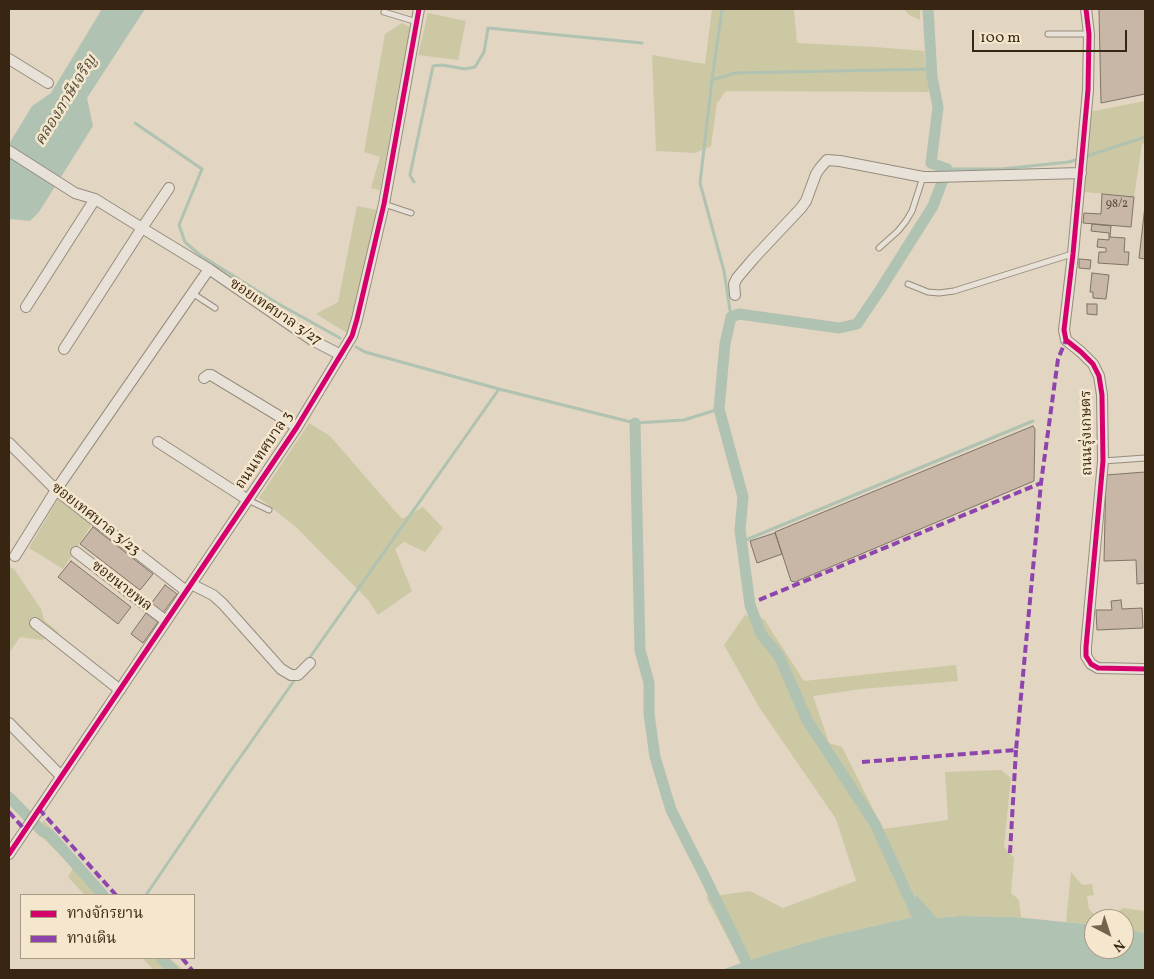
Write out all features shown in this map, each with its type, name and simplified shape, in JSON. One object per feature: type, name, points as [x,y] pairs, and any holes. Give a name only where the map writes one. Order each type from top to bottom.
[{"type":"street","name":"ถนนเทศบาล 3","points":[[9,854],[297,427],[352,336],[384,204],[419,9]]},
{"type":"street","name":"ถนนรุ่งเกษตร","points":[[1086,9],[1089,34],[1088,90],[1064,330],[1066,340],[1093,364],[1099,376],[1102,395],[1103,461],[1086,656],[1091,664],[1105,669],[1145,669]]},
{"type":"street","points":[[9,59],[48,83]]},
{"type":"street","name":"ซอยเทศบาล 3/27","points":[[9,151],[75,193],[95,199],[209,269],[312,340],[341,355]]},
{"type":"street","points":[[735,295],[734,284],[737,278],[801,208],[806,201],[816,174],[827,160],[840,160],[923,177],[1081,173]]},
{"type":"street","points":[[64,349],[169,188]]},
{"type":"street","points":[[26,307],[95,199]]},
{"type":"street","points":[[15,556],[56,490],[209,269]]},
{"type":"street","points":[[204,378],[211,375],[297,427]]},
{"type":"street","points":[[158,442],[248,500]]},
{"type":"street","name":"ซอยเทศบาล 3/23","points":[[11,449],[56,490],[189,587],[213,595],[281,669],[291,675],[298,675],[310,663]]},
{"type":"street","name":"ซอยนายพล","points":[[76,552],[166,621]]},
{"type":"street","points":[[35,622],[120,690]]},
{"type":"street","points":[[9,722],[61,776]]},
{"type":"lane","points":[[384,12],[417,22]]},
{"type":"lane","points":[[1048,34],[1089,34]]},
{"type":"lane","points":[[879,248],[898,232],[906,221],[912,211],[923,177]]},
{"type":"lane","points":[[384,204],[411,213]]},
{"type":"lane","points":[[908,284],[928,292],[954,291],[1073,254]]},
{"type":"lane","points":[[192,293],[215,308]]},
{"type":"lane","points":[[1103,461],[1145,458]]},
{"type":"lane","points":[[248,500],[269,510]]},
{"type":"shaded area","points":[[712,9],[794,9],[797,43],[924,51],[929,92],[726,91],[717,103],[711,146],[695,153],[656,151],[652,55],[705,64]]},
{"type":"shaded area","points":[[904,9],[920,9],[920,20],[909,15]]},
{"type":"shaded area","points":[[428,13],[466,21],[458,60],[418,55]]},
{"type":"shaded area","points":[[402,23],[410,27],[380,190],[371,188],[380,157],[364,152],[385,34]]},
{"type":"shaded area","points":[[1145,101],[1145,143],[1142,144],[1134,197],[1085,192],[1089,112]]},
{"type":"shaded area","points":[[357,206],[377,210],[358,295],[347,333],[316,314],[338,302]]},
{"type":"shaded area","points":[[309,423],[330,436],[402,519],[423,507],[443,528],[425,552],[404,542],[395,549],[412,591],[378,615],[369,601],[295,526],[259,498]]},
{"type":"shaded area","points":[[58,499],[92,524],[63,569],[29,548]]},
{"type":"shaded area","points":[[9,567],[14,569],[41,609],[44,620],[59,633],[42,640],[20,637],[9,653]]},
{"type":"shaded area","points":[[745,615],[764,619],[804,681],[956,665],[958,681],[861,689],[813,696],[829,743],[842,747],[883,829],[948,820],[945,772],[1001,770],[1011,778],[1004,847],[1014,858],[1011,893],[1019,900],[1021,917],[958,916],[937,918],[914,903],[913,917],[826,937],[741,963],[706,897],[750,891],[783,908],[856,881],[836,819],[759,707],[724,645]]},
{"type":"shaded area","points":[[44,820],[108,894],[84,894],[68,877],[73,868],[36,831]]},
{"type":"shaded area","points":[[1071,872],[1082,885],[1092,884],[1094,895],[1087,896],[1089,909],[1084,909],[1084,924],[1066,922]]},
{"type":"shaded area","points":[[1134,910],[1145,911],[1145,933],[1134,931]]},
{"type":"shaded area","points":[[143,959],[170,959],[183,970],[154,970]]},
{"type":"water","name":"คลองภาษีเจริญ","points":[[102,9],[145,9],[87,98],[93,126],[39,212],[30,221],[11,219],[9,222],[9,144],[32,106],[51,93]]},
{"type":"water","points":[[916,895],[937,918],[958,916],[1015,917],[1084,924],[1084,959],[1134,959],[1134,931],[1145,933],[1145,970],[721,970],[826,937],[913,917]]},
{"type":"building","points":[[1099,9],[1145,9],[1145,94],[1101,103]]},
{"type":"building","points":[[1102,194],[1134,197],[1131,227],[1083,223],[1084,213],[1101,214]]},
{"type":"building","points":[[1145,206],[1145,259],[1139,258]]},
{"type":"building","points":[[1092,224],[1111,226],[1110,237],[1125,238],[1124,252],[1129,252],[1128,265],[1098,263],[1099,252],[1106,252],[1106,248],[1097,247],[1098,239],[1109,240],[1109,233],[1091,231]]},
{"type":"building","points":[[1079,259],[1091,260],[1090,269],[1079,268]]},
{"type":"building","points":[[1092,273],[1109,275],[1106,299],[1093,298],[1093,292],[1090,292]]},
{"type":"building","points":[[1087,304],[1097,304],[1097,315],[1087,314]]},
{"type":"building","points":[[1033,426],[1035,429],[1034,481],[795,582],[791,581],[775,532]]},
{"type":"building","points":[[1145,472],[1145,583],[1137,584],[1136,560],[1104,561],[1106,475]]},
{"type":"building","points":[[93,527],[153,574],[140,590],[80,544]]},
{"type":"building","points":[[775,533],[782,554],[757,563],[750,541]]},
{"type":"building","points":[[71,561],[131,607],[118,624],[58,577]]},
{"type":"building","points":[[165,585],[177,594],[162,614],[150,605]]},
{"type":"building","points":[[1121,600],[1122,609],[1142,608],[1143,628],[1097,630],[1096,610],[1112,610],[1111,601]]},
{"type":"building","points":[[146,613],[158,622],[143,643],[131,634]]},
{"type":"waterway","points":[[712,80],[722,9]]},
{"type":"waterway","points":[[920,922],[875,824],[807,720],[779,656],[761,634],[750,605],[740,530],[743,497],[719,409],[725,344],[731,317],[739,314],[839,328],[857,324],[933,206],[947,169],[931,163],[938,107],[932,77],[928,9]]},
{"type":"waterway","points":[[414,182],[410,175],[433,66],[442,65],[465,69],[475,67],[484,52],[488,28],[642,43]]},
{"type":"waterway","points":[[731,317],[724,271],[700,183],[712,80],[735,73],[932,69]]},
{"type":"waterway","points":[[135,123],[202,169],[179,225],[185,242],[200,255],[277,303],[340,338]]},
{"type":"waterway","points":[[947,169],[1001,169],[1069,162],[1145,137]]},
{"type":"waterway","points":[[356,347],[365,352],[499,389],[635,423],[684,420],[719,409]]},
{"type":"waterway","points":[[308,660],[499,389]]},
{"type":"waterway","points":[[741,542],[1033,421]]},
{"type":"waterway","points":[[635,423],[640,650],[649,683],[649,714],[655,757],[671,810],[750,970]]},
{"type":"waterway","points":[[147,894],[296,678]]},
{"type":"waterway","points":[[9,797],[42,831],[50,835],[102,894]]},
{"type":"waterway","points":[[162,959],[173,970]]},
{"type":"marked path","points":[[862,762],[1016,750],[1041,483],[1058,359],[1066,340]]},
{"type":"marked path","points":[[759,600],[1041,483]]},
{"type":"marked path","points":[[1010,853],[1016,750]]},
{"type":"marked path","points":[[39,809],[115,894]]},
{"type":"marked path","points":[[9,812],[25,830]]},
{"type":"marked path","points":[[183,959],[192,970]]},
{"type":"cycle path","points":[[9,854],[297,427],[352,336],[384,204],[419,9]]},
{"type":"cycle path","points":[[1086,9],[1089,34],[1088,90],[1064,330],[1066,340],[1093,364],[1099,376],[1102,395],[1103,461],[1086,656],[1091,664],[1098,668],[1145,669]]}]
